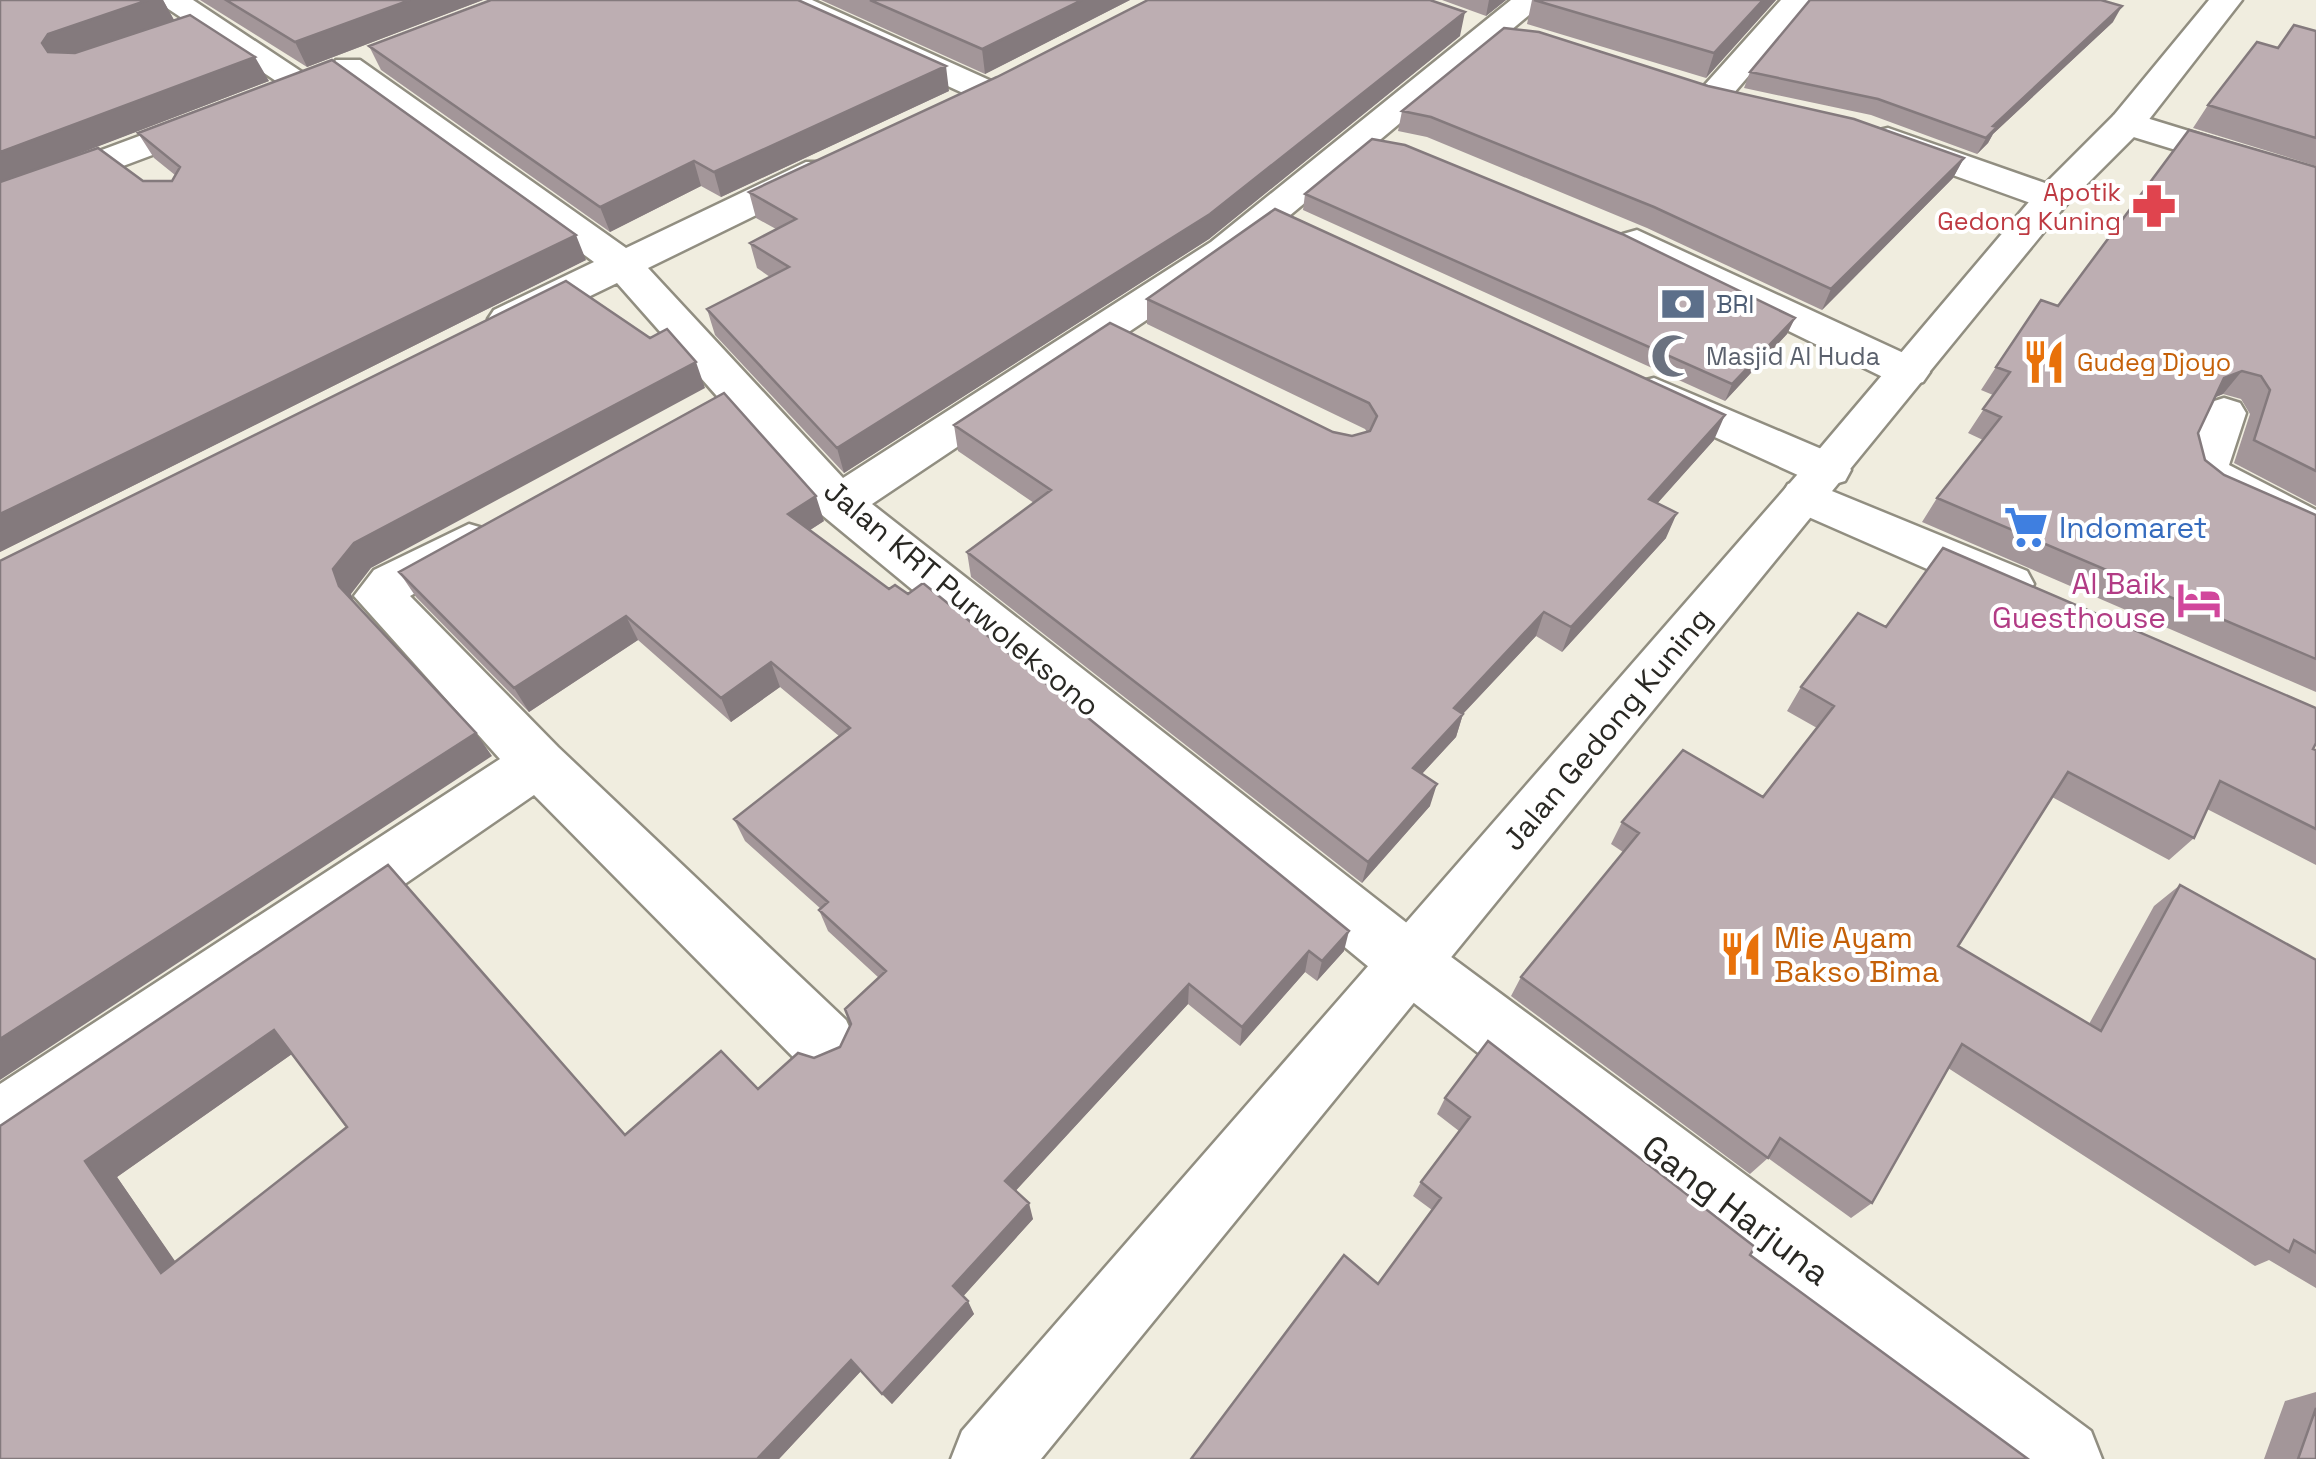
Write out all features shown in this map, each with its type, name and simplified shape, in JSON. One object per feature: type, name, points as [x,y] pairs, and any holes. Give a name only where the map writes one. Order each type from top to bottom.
[{"type":"street","points":[[171,0],[303,84]]},
{"type":"street","points":[[786,0],[846,31],[986,91]]},
{"type":"street","points":[[839,502],[1225,250],[1287,223],[1364,138],[1476,27],[1531,0]]},
{"type":"street","points":[[1748,104],[1698,90],[1798,0]]},
{"type":"street","name":"Jalan Gedong Kuning","points":[[990,1459],[1817,483],[2052,198],[2127,123],[2226,0]]},
{"type":"street","points":[[172,36],[210,23]]},
{"type":"street","points":[[1476,27],[1540,38]]},
{"type":"street","name":"Jalan KRT Purwoleksono","points":[[303,84],[365,60],[621,262],[839,502],[1409,962]]},
{"type":"street","points":[[952,108],[1022,73]]},
{"type":"street","points":[[0,201],[303,84]]},
{"type":"street","points":[[2127,123],[2316,182]]},
{"type":"street","points":[[1856,127],[2052,198]]},
{"type":"street","points":[[1364,138],[1413,148]]},
{"type":"street","points":[[120,155],[161,185]]},
{"type":"street","points":[[479,335],[621,262],[847,156]]},
{"type":"street","points":[[1596,225],[1908,372]]},
{"type":"street","points":[[1109,326],[1160,351]]},
{"type":"street","points":[[1614,374],[1817,483],[2061,606]]},
{"type":"street","points":[[687,420],[739,392]]},
{"type":"street","points":[[2224,413],[2205,458],[2206,472],[2223,485],[2316,530]]},
{"type":"street","points":[[513,516],[392,583],[379,596],[538,762],[824,1042]]},
{"type":"street","points":[[0,1122],[538,762]]},
{"type":"street","name":"Gang Harjuna","points":[[1409,962],[2063,1459]]},
{"type":"building","points":[[0,0],[148,0],[48,34],[42,43],[48,52],[75,53],[190,15],[255,57],[0,152]]},
{"type":"building","points":[[226,0],[410,0],[295,42]]},
{"type":"building","points":[[491,0],[798,0],[946,66],[714,172],[694,161],[600,207],[369,46]]},
{"type":"building","points":[[870,0],[1082,0],[982,49]]},
{"type":"building","points":[[1148,0],[1430,0],[1465,12],[1210,214],[837,448],[707,309],[789,267],[750,243],[796,219],[749,192],[997,77]]},
{"type":"building","points":[[1534,0],[1763,0],[1714,53]]},
{"type":"building","points":[[1810,0],[2101,0],[2122,6],[1993,126],[1997,127],[1986,138],[1878,99],[1750,72]]},
{"type":"building","points":[[2294,25],[2316,31],[2316,138],[2208,105],[2257,42],[2278,48]]},
{"type":"building","points":[[1504,28],[1539,32],[1708,86],[1854,119],[1964,158],[1831,289],[1654,207],[1431,117],[1402,111]]},
{"type":"building","points":[[332,60],[576,235],[0,514],[0,182],[98,148],[143,181],[172,181],[180,167],[138,133]]},
{"type":"building","points":[[2189,130],[2316,167],[2316,471],[2254,440],[2270,390],[2261,376],[2242,371],[2224,378],[2198,433],[2205,460],[2224,475],[2316,515],[2316,659],[1937,498],[2001,417],[1983,409],[2010,372],[1996,367],[2041,300],[2058,306]]},
{"type":"building","points":[[1372,139],[1405,145],[1622,234],[1795,318],[1732,384],[1305,194]]},
{"type":"building","points":[[1275,209],[1725,415],[1649,499],[1677,513],[1571,627],[1544,612],[1454,708],[1463,714],[1413,768],[1437,784],[1368,862],[967,552],[1051,490],[954,425],[1110,323],[1333,432],[1352,436],[1370,431],[1377,416],[1369,403],[1147,299]]},
{"type":"building","points":[[566,281],[650,338],[667,329],[696,362],[354,543],[333,569],[339,586],[476,733],[0,1039],[0,561]]},
{"type":"building","points":[[724,393],[816,496],[788,514],[889,589],[895,585],[908,594],[923,583],[1349,931],[1322,961],[1309,951],[1242,1027],[1189,984],[1005,1181],[1029,1203],[953,1286],[968,1301],[882,1394],[851,1360],[757,1459],[0,1459],[0,1126],[388,865],[625,1135],[721,1051],[758,1089],[798,1053],[814,1058],[840,1047],[851,1024],[845,1009],[886,971],[819,910],[828,902],[734,819],[850,728],[771,662],[721,698],[626,616],[514,688],[399,572]],"holes":[[[274,1030],[347,1127],[161,1273],[85,1161]]]},
{"type":"building","points":[[1943,548],[2316,708],[2316,829],[2220,781],[2194,838],[2068,772],[1958,946],[2101,1031],[2180,885],[2316,960],[2316,1253],[2294,1240],[2289,1252],[1962,1044],[1872,1203],[1780,1138],[1768,1158],[1521,977],[1639,833],[1622,822],[1683,750],[1763,797],[1834,706],[1801,687],[1858,613],[1886,627]]},
{"type":"building","points":[[1488,1041],[1755,1247],[1750,1255],[2028,1459],[1191,1459],[1344,1255],[1378,1284],[1441,1198],[1421,1182],[1470,1117],[1445,1098]]},
{"type":"building","points":[[2316,1408],[2316,1459],[2298,1459]]},
{"type":"place","name":"Apotik Gedong Kuning","points":[[2154,206]]},
{"type":"place","name":"BRI","points":[[1683,304]]},
{"type":"place","name":"Masjid Al Huda","points":[[1673,356]]},
{"type":"place","name":"Gudeg Djoyo","points":[[2044,362]]},
{"type":"place","name":"Indomaret","points":[[2026,527]]},
{"type":"place","name":"Al Baik Guesthouse","points":[[2199,600]]},
{"type":"place","name":"Mie Ayam Bakso Bima","points":[[1741,954]]}]
